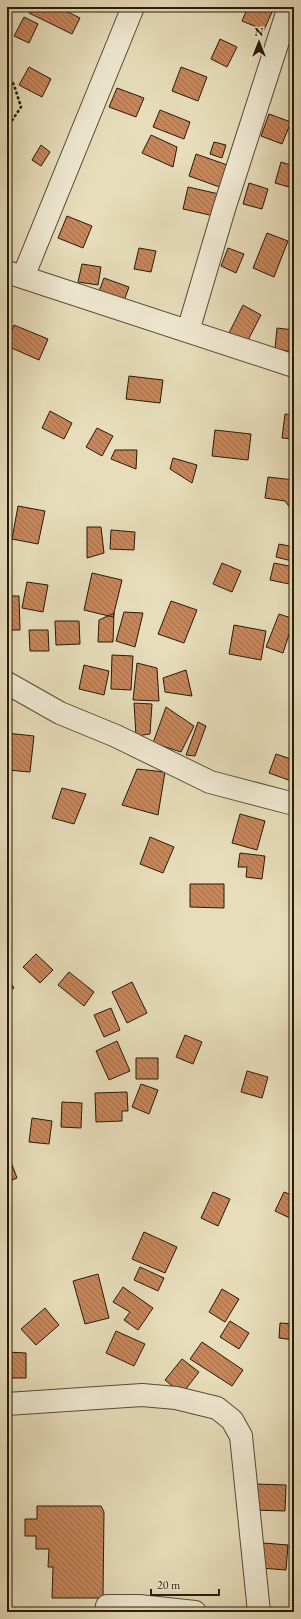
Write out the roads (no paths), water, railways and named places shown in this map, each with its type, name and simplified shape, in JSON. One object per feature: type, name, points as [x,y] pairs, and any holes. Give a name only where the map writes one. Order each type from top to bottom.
[{"type":"street","points":[[133,7],[15,274],[294,366]]},
{"type":"street","points":[[188,331],[224,208],[285,49],[289,7]]},
{"type":"street","points":[[7,683],[60,713],[116,736],[210,782],[294,804]]},
{"type":"street","points":[[7,1404],[142,1395],[176,1398],[217,1408],[232,1420],[241,1436],[258,1612]]},
{"type":"street","points":[[107,1606],[139,1606],[195,1612]]}]
